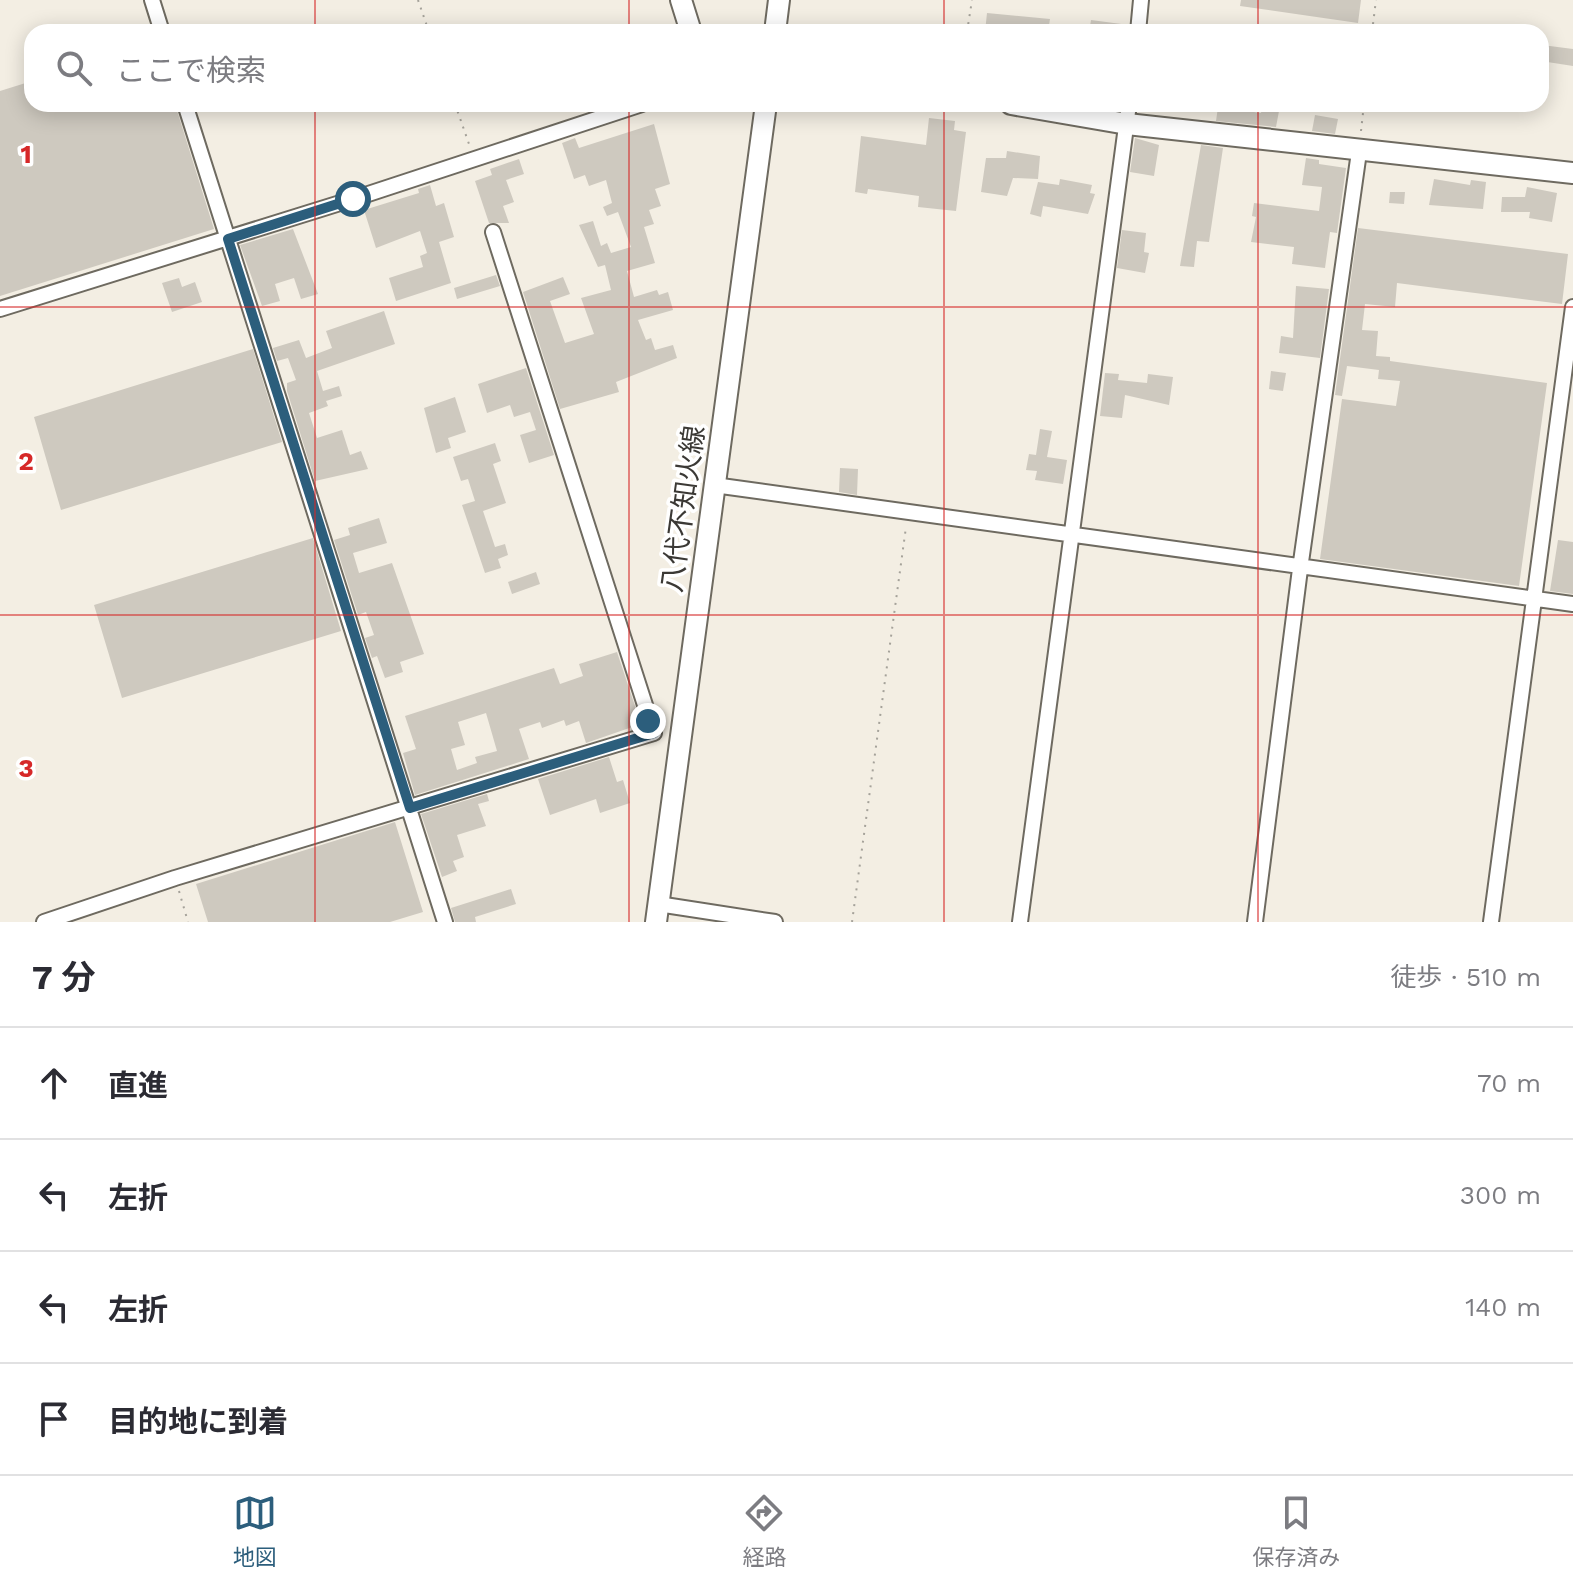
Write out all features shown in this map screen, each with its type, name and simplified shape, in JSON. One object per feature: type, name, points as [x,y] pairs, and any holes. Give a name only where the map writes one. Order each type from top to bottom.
[{"type":"main road","points":[[681,0],[688,24]]},
{"type":"main road","points":[[776,24],[779,0]]},
{"type":"main road","name":"八代不知火線","points":[[657,913],[765,112]]},
{"type":"main road","points":[[1105,112],[1359,152],[1573,173]]},
{"type":"street","points":[[152,0],[160,24]]},
{"type":"street","points":[[1139,24],[1141,0]]},
{"type":"street","points":[[188,112],[445,922]]},
{"type":"street","points":[[0,309],[228,239],[618,112]]},
{"type":"street","points":[[1020,922],[1128,114]]},
{"type":"street","points":[[1255,922],[1300,569],[1359,152]]},
{"type":"street","points":[[44,922],[175,878],[654,733],[493,232]]},
{"type":"street","points":[[1491,922],[1573,307]]},
{"type":"street","points":[[714,485],[1070,532],[1300,569],[1573,604]]},
{"type":"street","points":[[657,913],[775,922]]},
{"type":"path","points":[[418,0],[426,24]]},
{"type":"path","points":[[968,24],[972,0]]},
{"type":"path","points":[[1373,24],[1376,0]]},
{"type":"path","points":[[458,112],[475,160]]},
{"type":"path","points":[[1359,152],[1363,112]]},
{"type":"path","points":[[852,922],[908,512]]},
{"type":"path","points":[[175,878],[188,922]]},
{"type":"building","points":[[1241,0],[1361,0],[1358,23],[1240,6]]},
{"type":"building","points":[[987,13],[1050,19],[1049,24],[986,24]]},
{"type":"building","points":[[1091,20],[1121,24],[1090,24]]},
{"type":"building","points":[[1549,46],[1573,49],[1573,66],[1549,62]]},
{"type":"building","points":[[24,84],[24,112],[177,112],[214,229],[0,296],[0,91]]},
{"type":"building","points":[[1217,112],[1279,112],[1276,127],[1216,121]]},
{"type":"building","points":[[1315,115],[1338,119],[1335,134],[1312,131]]},
{"type":"building","points":[[929,118],[955,121],[954,130],[966,132],[956,211],[918,207],[919,196],[868,189],[867,194],[855,192],[861,136],[926,145]]},
{"type":"building","points":[[654,124],[670,184],[655,189],[661,206],[649,210],[654,224],[644,227],[655,263],[627,271],[634,297],[657,290],[659,295],[668,292],[673,310],[638,320],[646,340],[651,338],[655,350],[673,345],[677,358],[616,382],[619,392],[560,409],[523,292],[563,277],[570,294],[550,301],[565,343],[594,334],[581,298],[611,290],[605,265],[598,267],[579,225],[593,221],[601,246],[607,243],[611,253],[631,247],[618,212],[607,216],[603,207],[612,203],[606,180],[589,186],[585,175],[574,179],[562,143],[575,138],[579,148]]},
{"type":"building","points":[[1135,138],[1159,145],[1154,176],[1130,172]]},
{"type":"building","points":[[1201,145],[1223,148],[1209,242],[1197,241],[1194,267],[1180,266]]},
{"type":"building","points":[[1007,151],[1040,156],[1038,179],[1013,178],[1007,196],[981,192],[986,158],[1006,158]]},
{"type":"building","points":[[1306,158],[1319,160],[1319,164],[1346,168],[1337,233],[1330,232],[1325,268],[1292,264],[1294,247],[1251,242],[1256,217],[1252,216],[1254,203],[1319,211],[1322,187],[1302,185]]},
{"type":"building","points":[[519,159],[524,174],[506,180],[514,202],[503,206],[509,223],[489,223],[475,181],[492,175],[490,169]]},
{"type":"building","points":[[1060,179],[1092,185],[1090,193],[1095,194],[1088,214],[1043,206],[1041,217],[1030,214],[1038,182],[1059,185]]},
{"type":"building","points":[[1434,179],[1470,185],[1471,180],[1486,182],[1483,209],[1429,205]]},
{"type":"building","points":[[430,185],[436,206],[444,203],[454,237],[439,242],[451,283],[396,301],[389,278],[423,267],[420,256],[427,253],[420,231],[376,248],[364,210],[419,193],[418,189]]},
{"type":"building","points":[[1527,187],[1557,193],[1552,222],[1529,218],[1530,212],[1501,212],[1502,197],[1525,197]]},
{"type":"building","points":[[1390,192],[1405,192],[1404,204],[1389,203]]},
{"type":"building","points":[[1358,228],[1568,254],[1562,304],[1397,283],[1395,307],[1365,304],[1362,330],[1378,331],[1376,356],[1390,357],[1390,361],[1547,383],[1519,586],[1320,559],[1342,399],[1396,406],[1400,381],[1378,379],[1379,370],[1347,366],[1342,396],[1335,395]]},
{"type":"building","points":[[293,229],[318,294],[301,299],[294,278],[275,284],[280,301],[262,306],[240,245]]},
{"type":"building","points":[[1122,230],[1146,233],[1144,252],[1149,253],[1145,273],[1117,268]]},
{"type":"building","points":[[496,275],[500,286],[457,299],[454,288]]},
{"type":"building","points":[[179,278],[182,287],[195,282],[202,302],[172,312],[162,283]]},
{"type":"building","points":[[1296,286],[1329,289],[1320,358],[1279,353],[1281,336],[1293,338]]},
{"type":"building","points":[[384,311],[395,344],[317,371],[323,391],[339,386],[342,396],[326,401],[328,406],[309,413],[317,438],[342,430],[350,455],[361,451],[368,469],[315,481],[287,391],[287,383],[296,380],[288,358],[277,361],[273,348],[299,340],[306,358],[332,348],[326,331]]},
{"type":"building","points":[[253,349],[282,442],[61,510],[34,417]]},
{"type":"building","points":[[526,368],[554,455],[529,463],[520,435],[536,430],[530,412],[514,417],[510,405],[487,413],[478,384]]},
{"type":"building","points":[[1271,371],[1286,373],[1283,391],[1269,389]]},
{"type":"building","points":[[1105,373],[1119,374],[1118,380],[1147,383],[1148,374],[1173,377],[1169,405],[1125,395],[1122,418],[1100,416]]},
{"type":"building","points":[[455,397],[466,432],[448,438],[451,448],[436,453],[424,408]]},
{"type":"building","points":[[1040,429],[1052,431],[1047,457],[1067,460],[1063,484],[1035,480],[1037,471],[1026,470],[1029,454],[1036,455]]},
{"type":"building","points":[[495,443],[501,461],[493,464],[506,503],[483,511],[495,547],[505,544],[508,555],[498,559],[501,568],[485,573],[462,505],[475,501],[468,479],[461,481],[453,457]]},
{"type":"building","points":[[840,468],[858,469],[857,495],[839,492]]},
{"type":"building","points":[[379,518],[387,543],[353,553],[359,573],[392,563],[424,654],[400,662],[403,672],[385,678],[377,656],[372,658],[365,638],[374,635],[366,612],[358,615],[334,540],[350,535],[348,528]]},
{"type":"building","points":[[313,538],[341,631],[122,698],[94,605]]},
{"type":"building","points":[[1558,540],[1573,542],[1573,594],[1550,591]]},
{"type":"building","points":[[536,572],[540,584],[512,594],[508,582]]},
{"type":"building","points":[[617,652],[641,724],[586,743],[579,721],[566,726],[564,720],[542,728],[540,722],[519,729],[529,759],[415,795],[403,753],[416,749],[405,716],[554,668],[560,684],[583,676],[579,664]],"holes":[[[486,713],[497,751],[475,757],[477,763],[457,770],[451,749],[465,745],[458,722]]]},
{"type":"building","points":[[609,757],[617,782],[623,780],[630,803],[600,813],[596,799],[550,815],[538,779]]},
{"type":"building","points":[[487,794],[489,801],[478,804],[486,826],[457,835],[464,857],[453,861],[457,871],[442,877],[421,814]]},
{"type":"building","points":[[395,822],[423,912],[390,922],[208,922],[196,884]]},
{"type":"building","points":[[511,889],[516,904],[475,917],[476,922],[455,922],[451,908]]},
{"type":"route","points":[[353,199],[228,239],[261,351],[410,808],[654,733],[648,721]]}]
